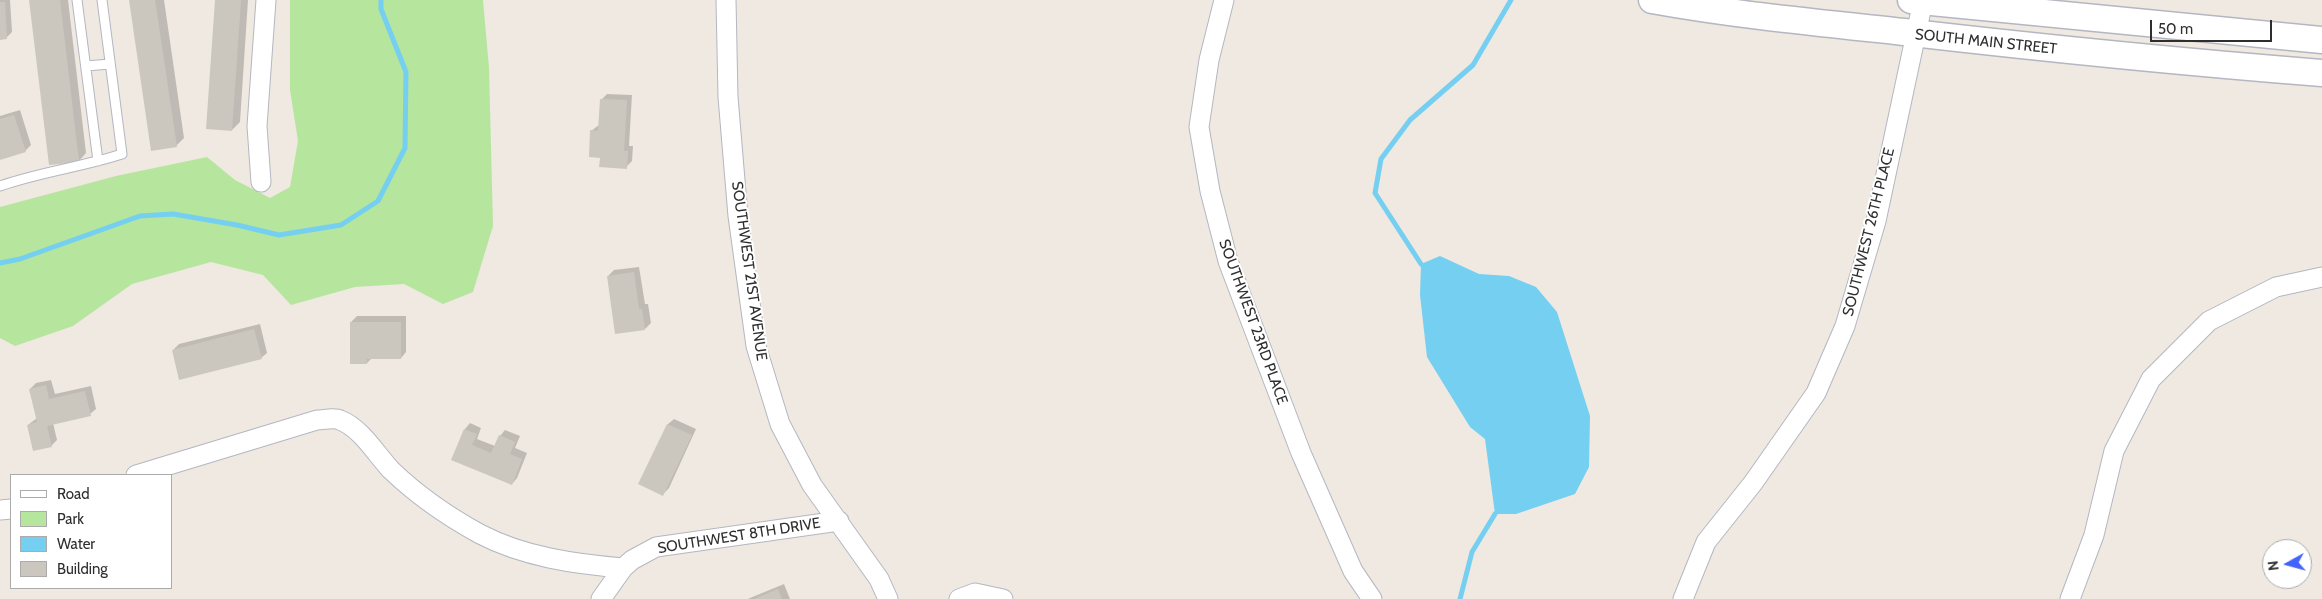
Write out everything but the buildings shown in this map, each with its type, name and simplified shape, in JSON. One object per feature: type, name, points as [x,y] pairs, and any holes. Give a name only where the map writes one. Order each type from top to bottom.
[{"type":"main road","name":"SOUTH MAIN STREET","points":[[1652,0],[1692,7],[1915,34],[2167,61],[2322,73]]},
{"type":"main road","points":[[1917,0],[2322,40]]},
{"type":"street","points":[[261,182],[257,126],[266,0]]},
{"type":"street","name":"SOUTHWEST 21ST AVENUE","points":[[726,0],[728,97],[738,216],[756,346],[780,424],[812,485],[879,580],[888,599]]},
{"type":"street","name":"SOUTHWEST 23RD PLACE","points":[[1224,0],[1210,60],[1199,128],[1210,191],[1228,261],[1301,453],[1353,571],[1372,599]]},
{"type":"street","name":"SOUTHWEST 26TH PLACE","points":[[1683,599],[1706,542],[1753,483],[1816,393],[1845,326],[1876,220],[1915,34],[1917,0]]},
{"type":"street","points":[[2070,599],[2094,535],[2114,451],[2151,379],[2210,321],[2276,287],[2322,277]]},
{"type":"street","points":[[139,474],[317,420],[339,419],[354,429],[391,469],[432,506],[482,535],[526,552],[559,561],[623,568]]},
{"type":"street","name":"SOUTHWEST 8TH DRIVE","points":[[601,599],[623,568],[632,560],[656,547],[839,521]]},
{"type":"street","points":[[958,599],[975,592],[1004,599]]},
{"type":"lane","points":[[77,0],[98,161]]},
{"type":"lane","points":[[0,186],[24,178],[122,154],[102,0]]},
{"type":"lane","points":[[86,66],[110,64]]},
{"type":"green space","points":[[290,0],[483,0],[489,68],[493,226],[473,292],[443,304],[404,284],[355,287],[291,305],[263,275],[211,262],[132,284],[73,326],[15,346],[0,338],[0,207],[116,176],[207,157],[235,180],[270,198],[290,187],[298,141],[290,90]]},
{"type":"water","points":[[1440,256],[1479,274],[1509,276],[1536,287],[1557,312],[1590,416],[1589,467],[1575,494],[1516,514],[1495,514],[1485,439],[1470,427],[1427,357],[1420,295],[1421,264]]},
{"type":"waterway","points":[[0,263],[20,259],[140,216],[173,214],[237,225],[279,235],[341,225],[378,201],[405,148],[406,72],[381,9],[381,0]]},
{"type":"waterway","points":[[1421,264],[1375,193],[1381,159],[1410,120],[1473,65],[1511,0]]},
{"type":"waterway","points":[[1460,599],[1472,552],[1495,514]]}]
